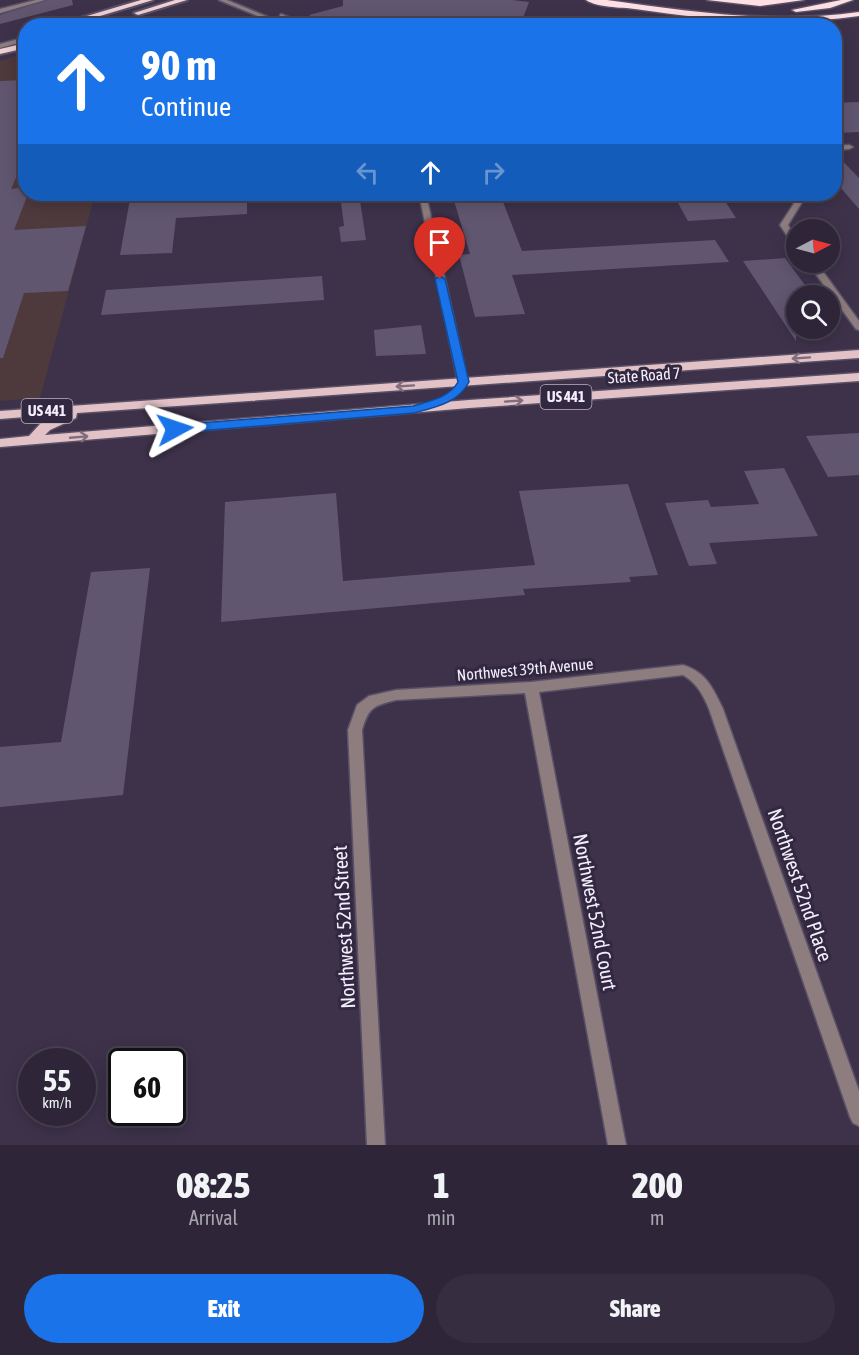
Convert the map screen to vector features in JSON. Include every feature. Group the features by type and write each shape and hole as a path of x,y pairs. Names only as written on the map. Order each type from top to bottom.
{"highway":[{"path":"86,18 149,0"},
{"path":"121,18 183,0"},
{"path":"590,0 740,18"},
{"path":"621,0 746,15 782,16 838,10 859,3"},
{"path":"711,0 760,4 800,0"},
{"path":"697,3 759,11 789,11 815,9 849,0"},
{"path":"835,18 859,14"},
{"path":"0,41 18,36"},
{"path":"0,52 18,47"}],"main road":[{"name":"State Road 7","path":"0,415 859,354"},
{"path":"469,404 496,387 526,377"},
{"name":"State Road 7","path":"0,443 469,404 859,377"},
{"path":"414,410 444,400 458,392 463,382"},
{"path":"32,441 45,427 59,419 95,408"}],"street":[{"path":"0,11 42,0"},
{"path":"222,0 269,18"},
{"path":"241,0 286,18"},
{"path":"264,16 274,13"},
{"path":"91,18 100,14"},
{"path":"0,46 18,41"},
{"path":"842,147 849,147"},
{"path":"424,201 463,382"},
{"path":"787,219 798,201"},
{"path":"819,273 859,327"},
{"name":"Northwest 39th Avenue","path":"362,709 374,700 396,695 531,687 682,670 692,672"},
{"name":"Northwest 52nd Place","path":"692,672 707,689 716,709 859,1117"},
{"name":"Northwest 52nd Court","path":"531,687 617,1145"},
{"name":"Northwest 52nd Street","path":"362,709 355,730 376,1145"}],"shaded area":[{"path":"18,55 18,201 93,201 40,398 0,401 0,61"}],"building":[{"path":"47,0 72,0 73,5 0,24 0,15"},
{"path":"343,0 512,0 529,2 523,18 314,18 309,15 343,6"},
{"path":"18,80 18,173 11,189 18,188 18,201 25,201 14,230 86,226 68,291 24,293 3,358 0,358 0,81"},
{"path":"859,102 859,132 842,133 842,103"},
{"path":"842,160 859,178 859,209 842,189"},
{"path":"130,201 247,201 247,214 176,218 172,253 120,255"},
{"path":"341,201 360,201 366,240 341,242 339,227 344,226"},
{"path":"454,201 503,201 522,251 715,240 729,262 512,275 525,314 475,317 459,255 470,254"},
{"path":"677,201 725,201 736,218 688,221"},
{"path":"785,258 786,273 796,273 805,285 786,285 786,326 743,261"},
{"path":"322,276 324,300 101,315 106,290"},
{"path":"421,325 426,354 376,356 374,330"},
{"path":"859,433 859,475 828,477 806,436"},
{"path":"784,468 818,536 709,543 717,564 689,566 665,503 708,500 711,507 759,504 744,471"},
{"path":"628,484 658,575 629,577 631,582 523,589 525,595 221,622 225,502 336,493 343,581 535,565 519,491"},
{"path":"150,568 123,795 0,807 0,747 61,742 91,572"}],"route":[{"path":"175,429 414,410 444,400 458,392 463,382 440,279"}]}
